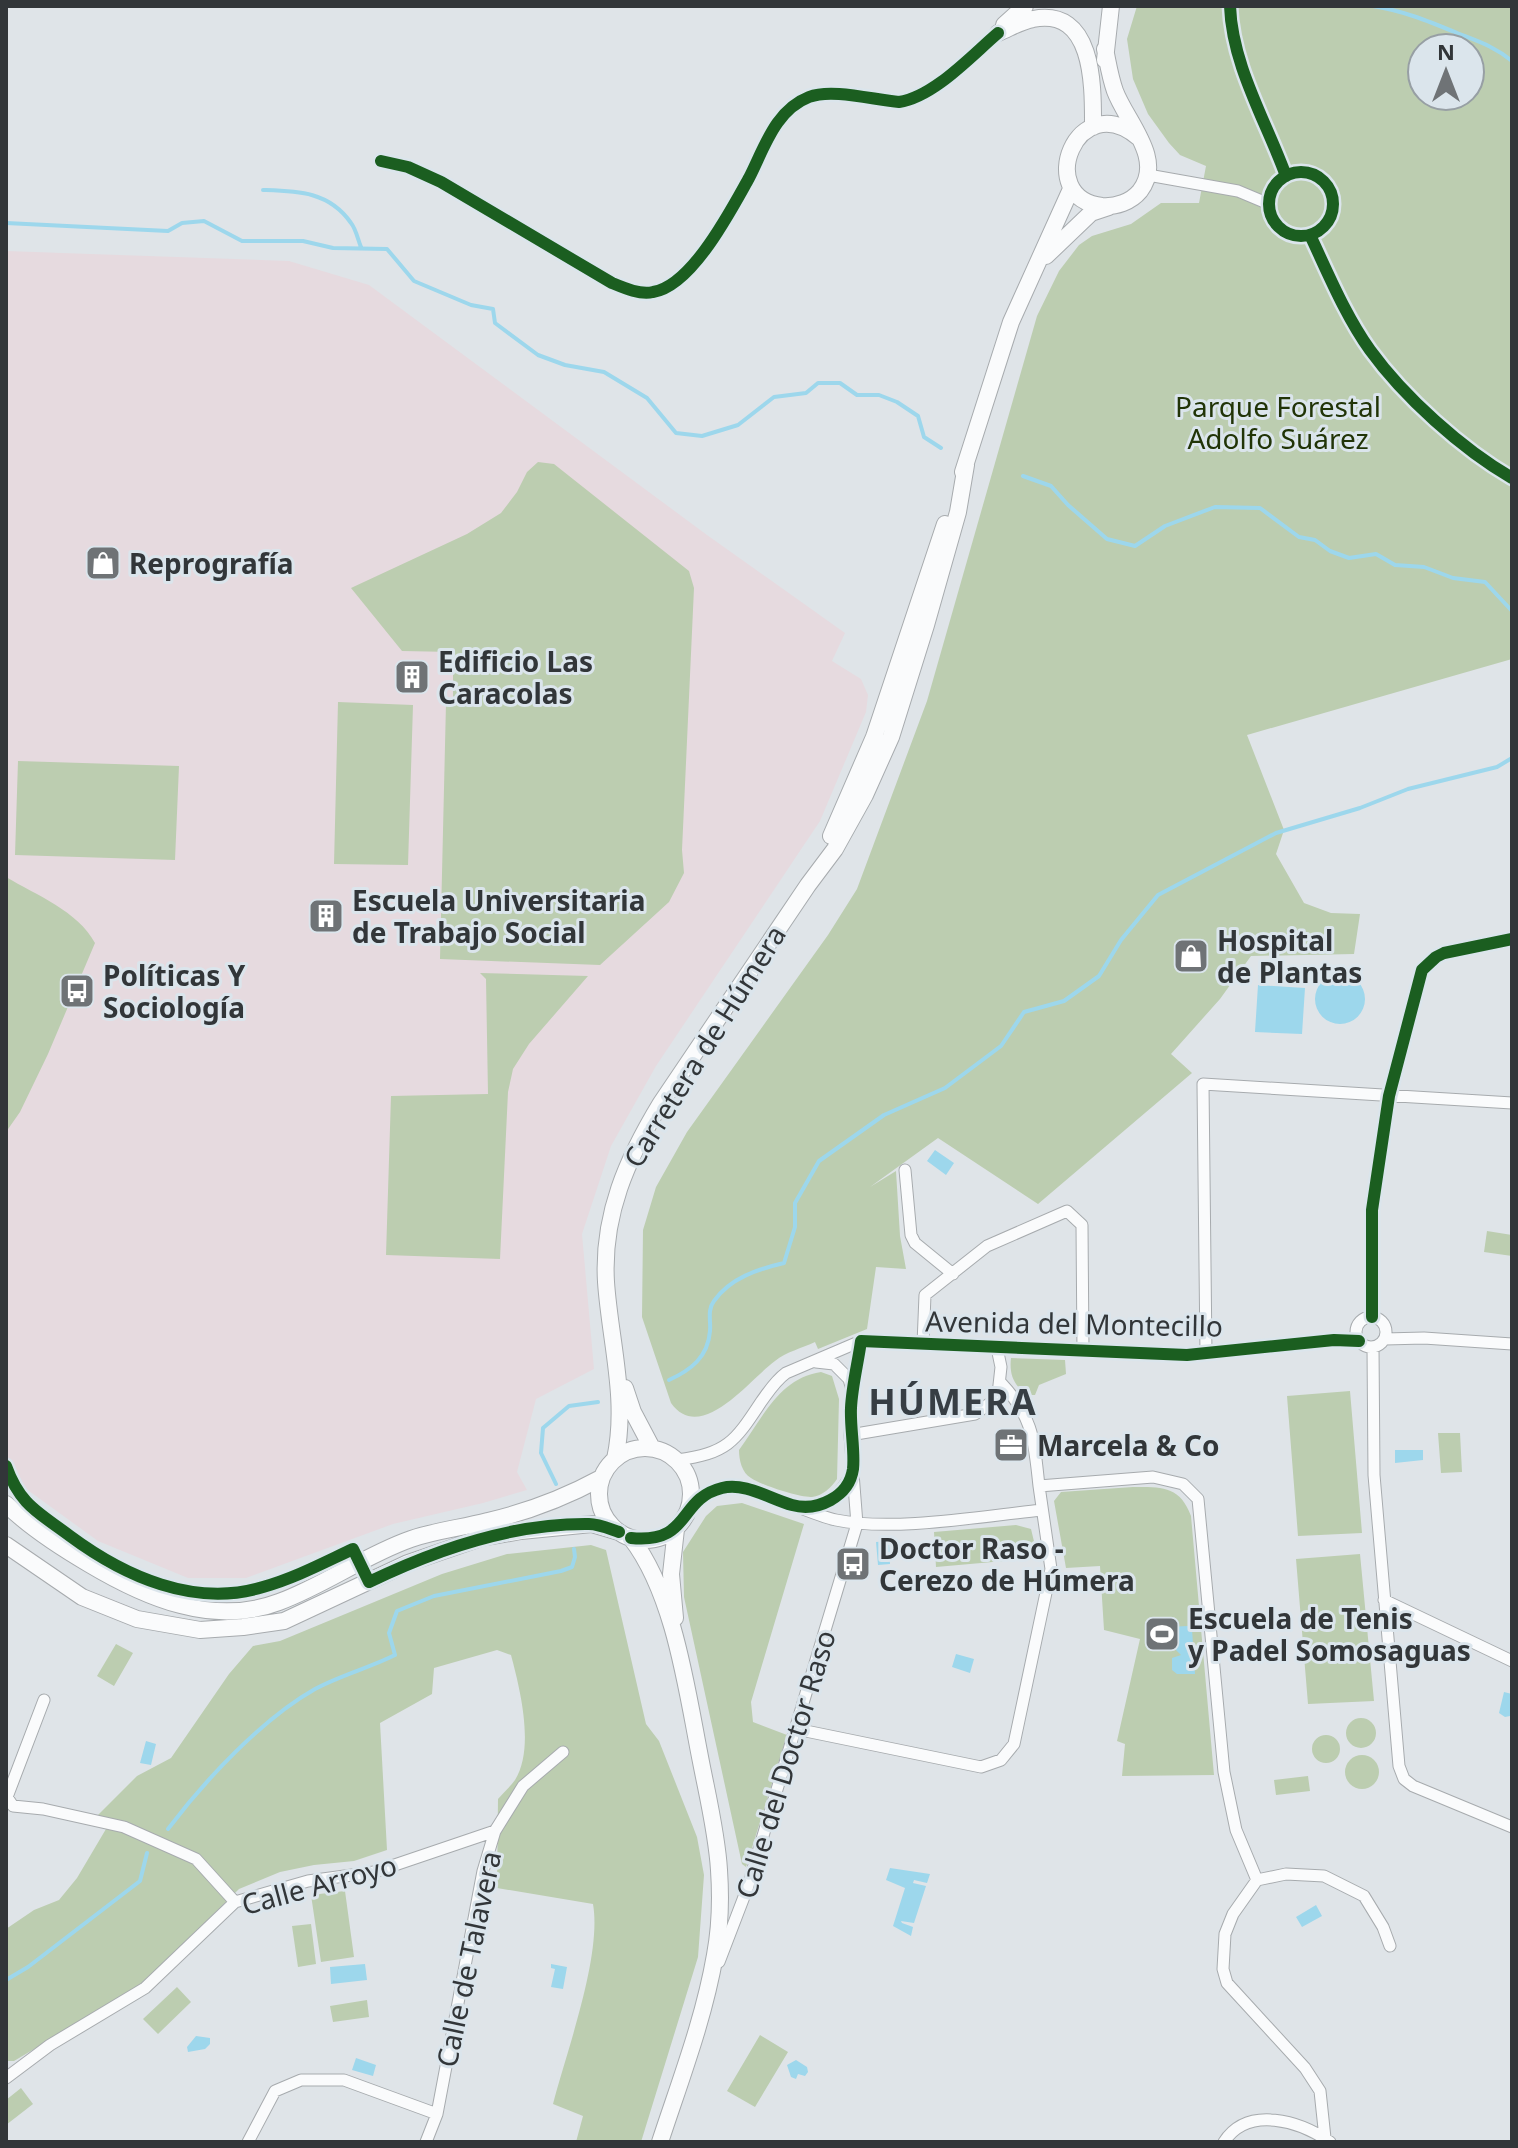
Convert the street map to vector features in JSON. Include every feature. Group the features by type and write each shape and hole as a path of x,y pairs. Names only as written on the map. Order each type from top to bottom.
{"main road":[{"path":"998,33 1025,6"},
{"path":"1097,126 1111,6"},
{"path":"998,33 1036,18 1057,20 1068,26 1084,46 1088,57 1097,126"},
{"path":"1105,49 1113,87 1139,138 1148,159 1148,175 1135,196 1114,205 1096,205 1071,189 1066,168 1068,152 1076,139 1097,126 1125,128 1139,138"},
{"name":"Carretera de Húmera","path":"615,1459 621,1418 606,1256 610,1214 621,1178 661,1103 835,849 865,795 891,737 926,625 958,512 966,465 1011,322 1071,189"},
{"name":"Carretera de Húmera","path":"1037,266 1091,213 1114,205"},
{"name":"Carretera de Húmera","path":"615,1356 633,1412 652,1448"},
{"path":"6,1504 63,1549 122,1583 157,1599 197,1610 237,1610 277,1603 408,1540 444,1528 485,1522 577,1491 601,1478 615,1459 632,1450 652,1448 677,1460 688,1476 692,1493 689,1509 676,1529 663,1537 648,1539 625,1535 592,1524 481,1538 408,1563 284,1621 243,1627 200,1630 137,1619 92,1602 53,1580 6,1545"},
{"path":"601,1478 601,1506 608,1521 645,1555 678,1647"},
{"path":"660,2142 705,2001 720,1912 719,1868 678,1647 671,1574 676,1529"}],"street":[{"path":"1230,6 1236,47 1245,78 1286,176"},
{"path":"381,161 408,167 441,182 612,283 652,293 677,281 693,264 735,203 772,131 783,115 796,104 816,94 899,102 911,100 938,84 998,33"},
{"path":"1295,173 1314,175 1328,188 1333,206 1330,216 1318,231 1310,235 1290,234 1275,222 1269,204 1274,188 1286,176 1295,173"},
{"path":"1148,175 1238,191 1269,204"},
{"path":"1310,235 1370,350 1413,400 1512,478"},
{"path":"1372,1317 1372,1210 1389,1096 1422,970 1444,953"},
{"path":"1206,1354 1203,1084 1512,1103"},
{"path":"905,1170 911,1235 915,1243 953,1274"},
{"path":"923,1344 925,1295 987,1246 1067,1211 1082,1225 1083,1352"},
{"path":"1373,1347 1358,1336 1360,1322 1372,1317 1380,1320 1386,1333"},
{"path":"1386,1333 1402,1337 1512,1344"},
{"path":"1386,1333 1373,1347 1374,1475 1399,1766 1404,1779 1413,1786 1512,1827"},
{"name":"Avenida del Montecillo","path":"861,1341 1083,1352 1206,1354 1358,1336"},
{"path":"677,1460 701,1457 726,1447 739,1435 776,1381 786,1373 861,1341"},
{"path":"857,1524 850,1435 861,1341"},
{"path":"850,1435 975,1414 993,1401 1001,1383 997,1348"},
{"path":"808,1362 834,1364 849,1379 853,1392"},
{"path":"796,1729 981,1767 1001,1760 1014,1744 1051,1569 1030,1425 1021,1406 1001,1383"},
{"path":"993,1401 1021,1406"},
{"path":"795,1507 830,1502 843,1490 853,1471"},
{"path":"1039,1486 1153,1477 1183,1484 1198,1499 1224,1772 1236,1830 1257,1880"},
{"path":"689,1509 709,1493 728,1487 753,1491 831,1519 857,1524 916,1522 1042,1510"},
{"name":"Calle del Doctor Raso","path":"705,2001 747,1889 857,1524"},
{"path":"1384,1600 1512,1661"},
{"path":"44,1700 7,1797 8,1802 13,1806 43,1809 124,1827 196,1859 235,1902"},
{"name":"Calle de Talavera","path":"426,2142 437,2114 483,1871 495,1831 523,1786 563,1752"},
{"name":"Calle Arroyo","path":"6,2078 12,2067 145,1988 235,1902 308,1881 374,1872 495,1831"},
{"path":"1328,2140 1320,2091 1305,2068 1227,1983 1223,1969 1225,1934 1233,1914 1257,1880 1286,1874 1324,1876 1364,1896 1383,1927 1390,1946"},
{"path":"248,2142 275,2091 301,2080 344,2080 437,2114"},
{"path":"1224,2142 1242,2125 1270,2119 1283,2121 1328,2140"}],"shaded area":[{"path":"6,251 289,261 369,285 845,633 832,661 861,679 868,695 866,712 820,821 656,1066 611,1146 582,1234 594,1369 536,1399 517,1472 527,1490 393,1524 246,1578 188,1578 98,1541 18,1483 6,1459"}],"green space":[{"name":"Parque Forestal Adolfo Suárez","path":"1137,6 1512,6 1512,659 1247,735 1284,830 1276,854 1304,903 1331,913 1360,914 1354,954 1251,956 1220,999 1171,1054 1192,1073 1038,1204 938,1138 870,1187 896,1171 900,1236 906,1269 876,1267 867,1329 818,1349 815,1342 789,1353 710,1413 696,1417 683,1414 671,1403 642,1317 643,1230 656,1187 687,1132 828,935 857,889 927,701 1037,316 1059,271 1079,245 1092,236 1131,224 1161,203 1199,203 1206,166 1180,155 1169,143 1148,114 1133,79 1127,39"},
{"path":"538,462 554,464 689,571 694,588 682,850 684,873 669,902 600,965 440,959 446,703 453,702 453,652 402,651 351,588 467,534 501,513 527,472"},
{"path":"338,702 413,705 408,865 334,864"},
{"path":"18,761 179,766 175,860 15,855"},
{"path":"6,877 67,913 95,943 48,1054 20,1112 6,1132"},
{"path":"480,973 588,976 529,1044 513,1069 508,1092 500,1259 386,1255 391,1096 488,1094 486,979"},
{"path":"1487,1231 1512,1235 1512,1256 1484,1252"},
{"path":"1011,1358 1065,1360 1066,1374 1039,1385 1035,1395 1028,1395 1014,1380"},
{"path":"821,1372 832,1376 839,1399 837,1479 826,1491 812,1497 781,1490 751,1478 742,1466 739,1450 783,1391 806,1376"},
{"path":"1350,1391 1362,1533 1298,1536 1287,1396"},
{"path":"1438,1433 1460,1433 1462,1472 1441,1473"},
{"name":"Escuela de Tenis y Padel Somosaguas","path":"1133,1487 1169,1490 1187,1506 1191,1516 1214,1775 1122,1776 1125,1744 1117,1741 1140,1639 1104,1630 1100,1566 1066,1568 1054,1501 1061,1492"},
{"path":"742,1503 804,1524 751,1702 753,1722 787,1735 746,1867 742,1864 684,1597 683,1552 706,1516 717,1506"},
{"path":"1016,1525 1031,1529 1038,1558 936,1567 934,1532"},
{"path":"591,1545 606,1550 646,1724 659,1741 697,1837 704,1875 698,1957 641,2142 576,2142 583,2116 553,2104 588,1976 593,1950 593,1904 497,1888 498,1799 515,1780 521,1767 525,1735 511,1655 497,1650 434,1668 432,1694 380,1723 387,1850 354,1861 280,1872 239,1889 142,1985 14,2061 6,2061 6,1929 34,1910 59,1900 77,1878 106,1829 98,1815 137,1776 171,1758 229,1674 253,1646 280,1641 442,1574 507,1554"},
{"path":"1360,1554 1374,1701 1308,1704 1296,1559"},
{"path":"116,1644 133,1653 114,1686 97,1676"},
{"path":"1361,1718 1372,1722 1376,1733 1372,1744 1361,1748 1350,1744 1346,1733 1350,1722"},
{"path":"1326,1735 1336,1739 1340,1749 1336,1759 1326,1763 1316,1759 1312,1749 1316,1739"},
{"path":"1362,1755 1374,1760 1379,1772 1374,1784 1362,1789 1350,1784 1345,1772 1350,1760"},
{"path":"1308,1776 1310,1791 1276,1795 1274,1780"},
{"path":"345,1891 354,1957 321,1962 311,1895"},
{"path":"311,1924 316,1964 298,1967 292,1926"},
{"path":"177,1987 191,2002 158,2034 143,2019"},
{"path":"367,2000 369,2017 333,2022 330,2006"},
{"path":"760,2035 788,2052 755,2107 727,2091"},
{"path":"21,2088 33,2104 6,2125 6,2100"}],"water":[{"path":"1340,974 1358,981 1365,999 1358,1017 1340,1024 1322,1017 1315,999 1322,981"},
{"path":"1258,985 1305,988 1302,1034 1255,1032"},
{"path":"935,1150 954,1163 946,1175 927,1161"},
{"path":"1395,1450 1423,1450 1423,1460 1395,1463"},
{"path":"889,1541 890,1564 878,1565 876,1542"},
{"path":"1188,1626 1192,1629 1195,1674 1177,1674 1172,1670 1172,1658 1181,1655 1167,1641 1168,1627"},
{"path":"956,1654 974,1659 970,1673 952,1667"},
{"path":"1504,1692 1512,1694 1510,1716 1505,1717 1499,1713"},
{"path":"146,1741 156,1744 151,1765 140,1763"},
{"path":"890,1868 930,1874 927,1883 914,1880 913,1883 926,1886 914,1923 901,1921 913,1927 911,1936 893,1926 905,1888 886,1880"},
{"path":"1316,1905 1322,1916 1302,1927 1296,1917"},
{"path":"365,1964 367,1980 331,1984 330,1967"},
{"path":"551,1964 567,1967 563,1989 551,1987 555,1969 551,1968"},
{"path":"196,2036 210,2038 210,2044 205,2049 188,2052 187,2047"},
{"path":"356,2058 376,2065 373,2076 352,2070"},
{"path":"796,2060 807,2067 808,2072 805,2076 798,2074 796,2079 791,2077 787,2065"}],"waterway":[{"path":"1373,6 1436,24 1485,44 1512,61"},
{"path":"263,190 300,192 333,204 353,225 361,247"},
{"path":"6,223 168,231 182,223 204,221 242,241 303,241 333,248 387,249 414,281 471,305 493,309 495,323 538,355 565,365 604,372 647,398 676,433 702,436 738,425 774,397 806,393 818,383 840,383 857,395 879,395 897,402 918,416 924,437 941,448"},
{"path":"1023,476 1051,486 1107,539 1135,546 1165,526 1215,507 1260,508 1299,537 1315,540 1330,551 1349,558 1376,554 1395,565 1424,567 1453,578 1485,582 1512,611"},
{"path":"669,1380 691,1367 702,1355 709,1340 711,1308 721,1293 745,1276 784,1263 795,1227 795,1203 819,1161 884,1115 945,1088 1001,1046 1024,1012 1064,1001 1099,976 1121,940 1158,895 1276,833 1360,808 1408,789 1497,767 1512,758"},
{"path":"556,1484 541,1453 543,1428 569,1406 598,1402"},
{"path":"168,1829 217,1771 275,1717 315,1689 395,1655 389,1633 397,1611 434,1596 561,1571 572,1567 574,1549"},
{"path":"6,1980 28,1967 140,1881 147,1853"}],"cycle path":[{"path":"1230,6 1243,71 1286,176"},
{"path":"381,161 408,167 441,182 612,283 637,292 653,292 668,287 682,276 709,245 772,132 797,103 809,97 829,94 899,102 912,99 939,84 998,33"},
{"path":"1301,172 1319,178 1327,186 1333,204 1327,222 1319,230 1301,236 1283,230 1275,222 1269,204 1275,186 1283,178 1301,172"},
{"path":"1310,235 1353,323 1384,368 1417,404 1454,437 1512,478"},
{"path":"1372,1317 1372,1210 1389,1096 1422,970 1444,953 1512,939"},
{"path":"631,1538 665,1534 675,1528 697,1501 722,1488 740,1487 802,1507 821,1504 839,1495 853,1469 851,1408 861,1341 1187,1355 1334,1340 1359,1341"},
{"path":"6,1466 17,1490 31,1507 91,1551 161,1584 211,1594 263,1587 353,1549 369,1582 448,1549 503,1533 589,1524 619,1532"}],"place":[{"name":"Reprografía","path":"103,563"},
{"name":"Edificio Las Caracolas","path":"412,677"},
{"name":"Escuela Universitaria de Trabajo Social","path":"326,916"},
{"name":"Hospital de Plantas","path":"1191,956"},
{"name":"Políticas Y Sociología","path":"77,991"},
{"name":"Marcela & Co","path":"1011,1445"},
{"name":"Doctor Raso - Cerezo de Húmera","path":"853,1564"},
{"name":"Escuela de Tenis y Padel Somosaguas","path":"1162,1634"}],"district":[{"name":"HÚMERA","path":"953,1401"}]}
